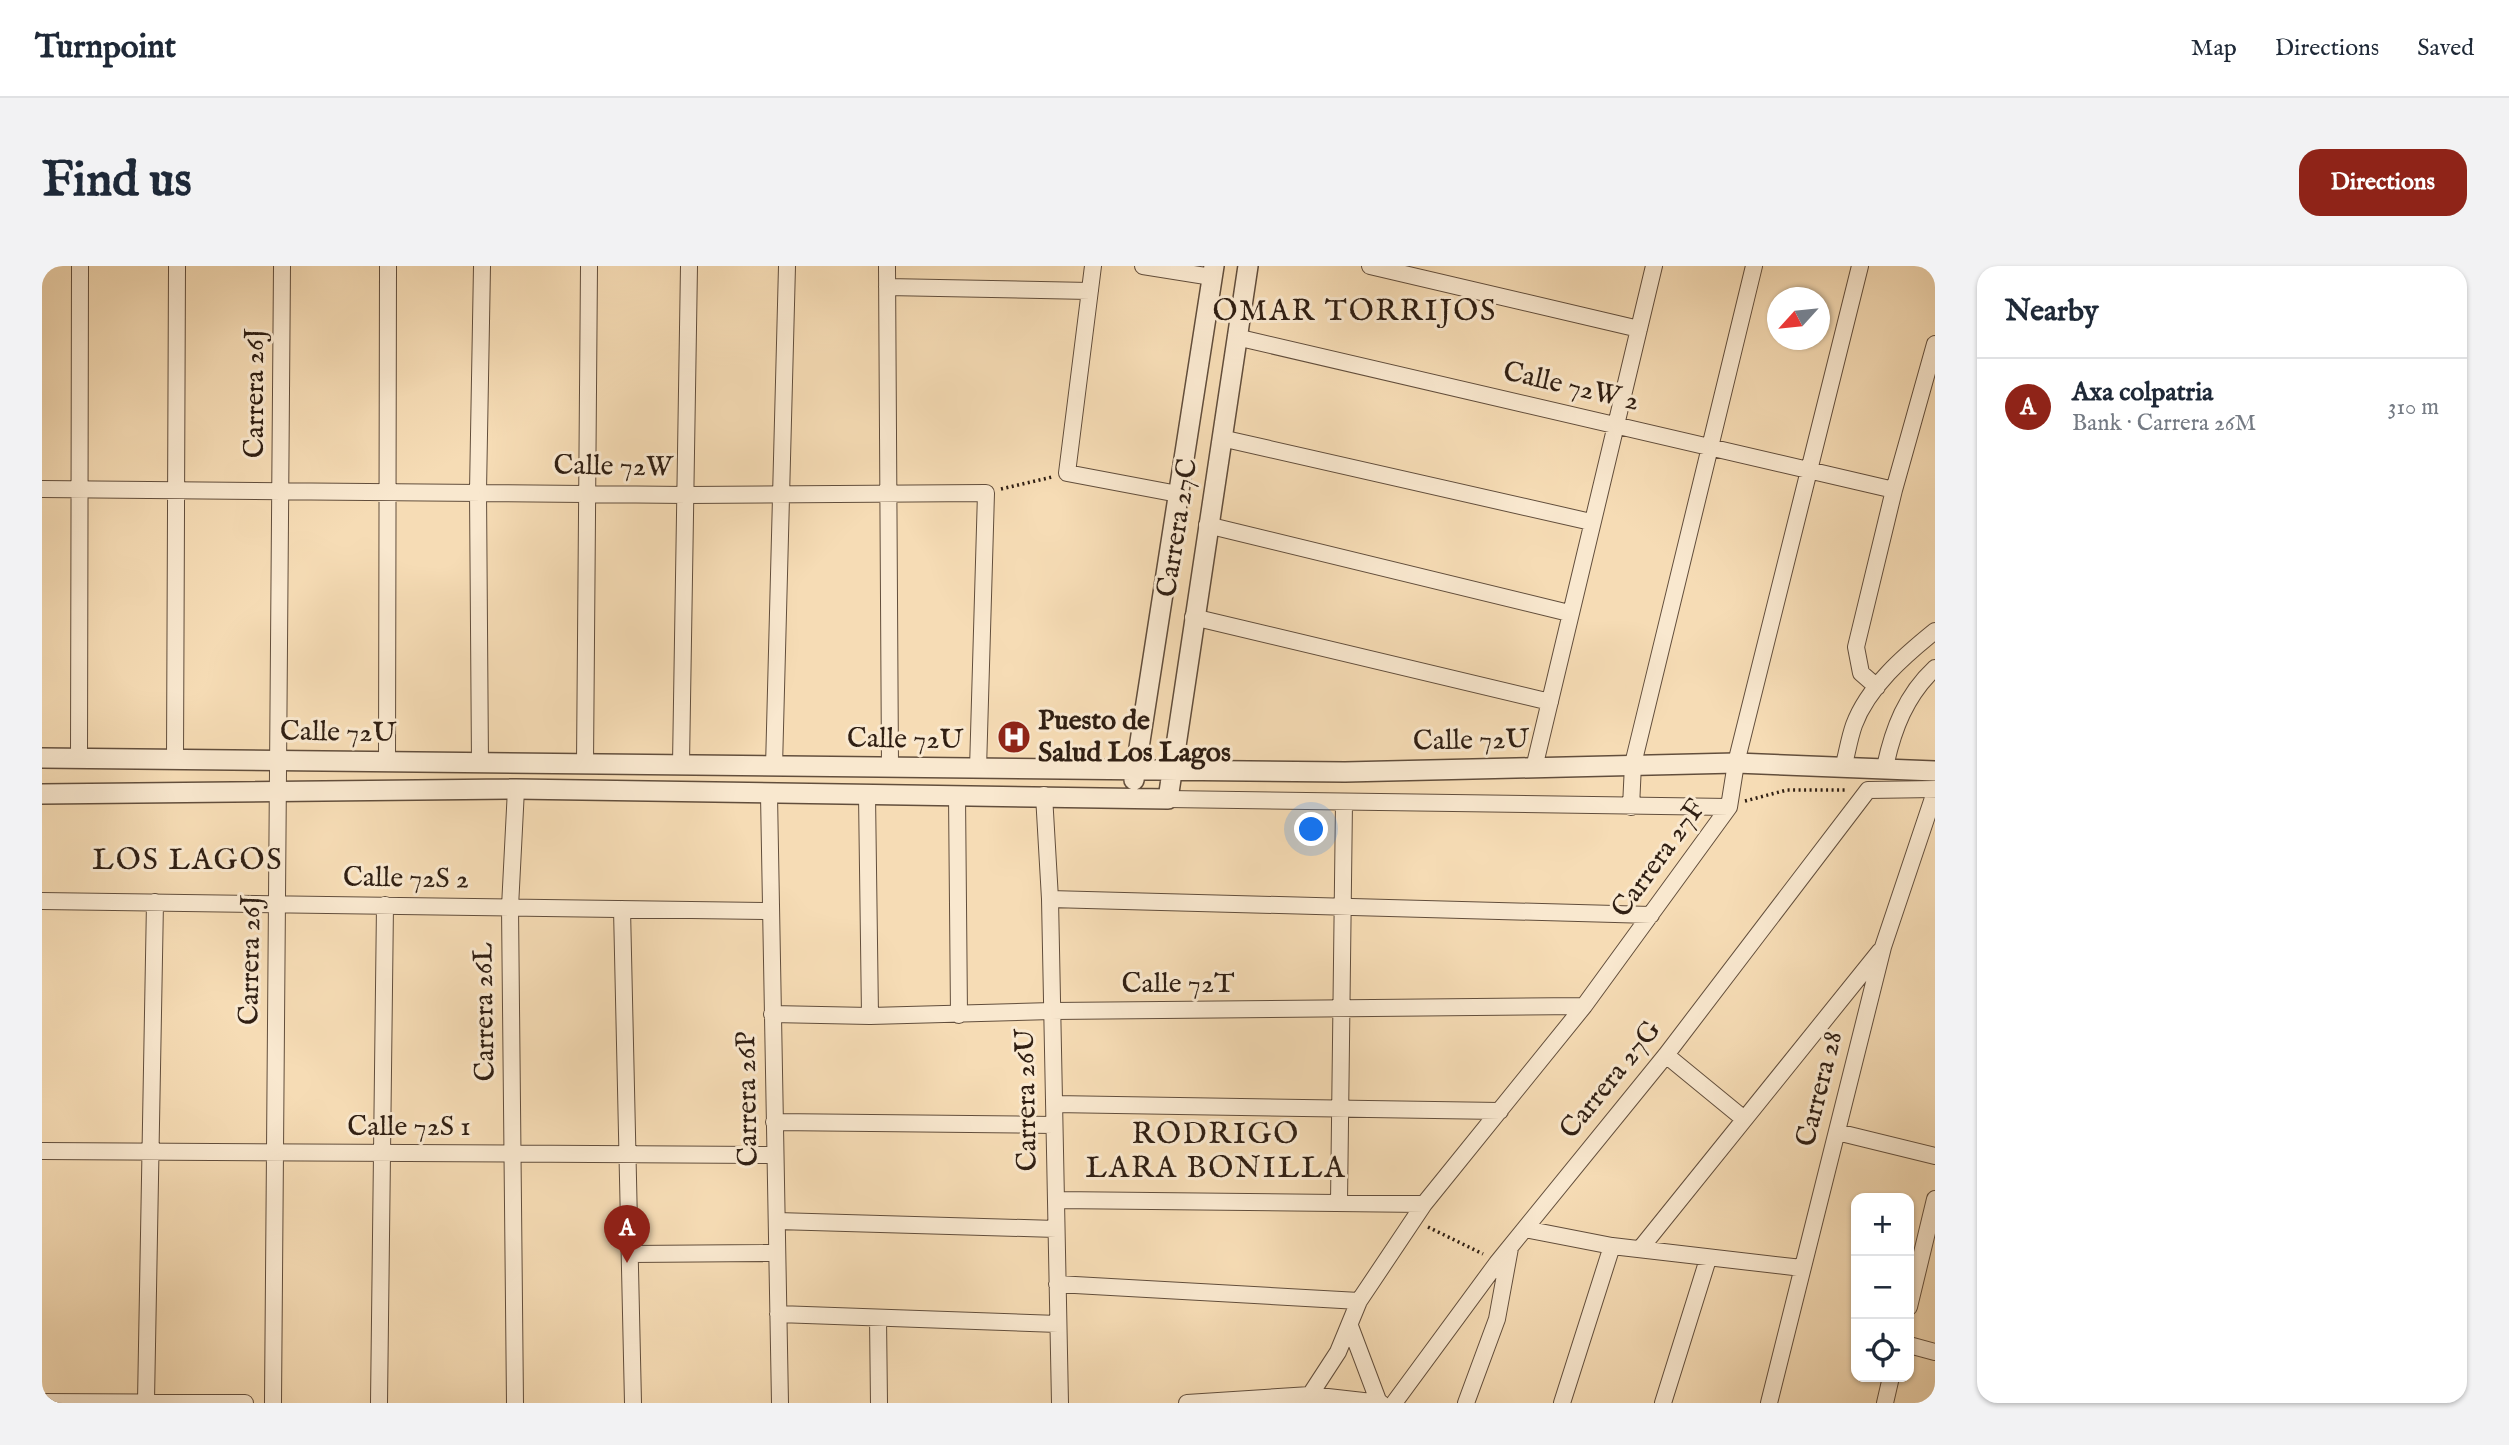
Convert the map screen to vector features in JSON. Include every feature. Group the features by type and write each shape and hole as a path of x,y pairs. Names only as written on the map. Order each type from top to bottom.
{"street":[{"path":"79,759 80,266"},
{"path":"175,760 177,266"},
{"name":"Carrera 26J","path":"273,1403 282,266"},
{"path":"387,762 388,266"},
{"path":"480,763 478,491 482,266"},
{"path":"585,764 589,266"},
{"path":"681,764 689,266"},
{"path":"774,767 787,266"},
{"path":"887,266 890,767"},
{"path":"1093,266 1068,473 1178,494"},
{"path":"1143,266 1213,272"},
{"name":"Carrera 27C","path":"1168,799 1193,617 1248,266"},
{"path":"1370,266 1639,329"},
{"path":"1534,768 1654,266"},
{"path":"1631,807 1633,764 1712,450 1754,266"},
{"name":"Carrera 27F","path":"1311,1399 1338,1352 1359,1301 1424,1204 1584,1006 1729,807 1736,763 1860,266"},
{"name":"Carrera 27C","path":"1132,797 1213,272"},
{"path":"887,287 1090,291"},
{"name":"Calle 72W 2","path":"1236,337 1616,424 1712,450 1894,490"},
{"path":"1877,687 1860,673 1856,647 1894,490 1935,344"},
{"path":"1220,438 1591,522"},
{"name":"Calle 72W","path":"42,489 281,489 687,495 986,493"},
{"path":"978,769 986,493"},
{"path":"1208,525 1569,614"},
{"path":"1193,617 1550,702"},
{"path":"1843,768 1854,724 1877,687 1907,654 1935,631"},
{"path":"1885,767 1902,711 1917,684 1935,668"},
{"name":"Calle 72U","path":"42,758 978,769 1171,768 1345,772 1736,763 1935,771"},
{"name":"Calle 72U","path":"42,794 516,789 1729,807"},
{"name":"Carrera 26L","path":"514,1403 510,907 516,789"},
{"path":"1868,790 1935,790"},
{"name":"Carrera 27G","path":"1394,1403 1497,1263 1666,1055 1868,790"},
{"name":"Carrera 28","path":"1769,1403 1883,947 1935,790"},
{"name":"Carrera 26P","path":"769,794 780,1403"},
{"path":"867,795 870,1016"},
{"path":"957,795 959,1014"},
{"name":"Carrera 26U","path":"1044,795 1050,899 1059,1403"},
{"path":"1339,1202 1343,802"},
{"path":"1050,899 1651,915"},
{"name":"Calle 72S 2","path":"42,901 770,911"},
{"path":"146,1401 155,902"},
{"path":"379,1403 385,905"},
{"path":"622,909 634,1403"},
{"path":"1640,1249 1883,947"},
{"name":"Calle 72T","path":"772,1014 870,1016 1052,1011 1584,1006"},
{"path":"1666,1055 1744,1119"},
{"path":"1054,1104 1500,1111"},
{"path":"774,1122 1054,1125"},
{"path":"1837,1132 1935,1156"},
{"name":"Calle 72S 1","path":"42,1151 775,1155"},
{"path":"1914,1294 1928,1256 1935,1199"},
{"path":"1056,1200 1424,1204"},
{"path":"776,1221 1056,1229"},
{"path":"1525,1229 1612,1246 1802,1268"},
{"path":"1466,1403 1497,1318 1511,1246"},
{"path":"1562,1403 1612,1246"},
{"path":"630,1254 777,1253"},
{"path":"1663,1403 1708,1259"},
{"path":"1057,1284 1359,1301"},
{"path":"778,1314 1058,1324"},
{"path":"878,1318 880,1403"},
{"path":"1187,1403 1311,1399 1380,1403 1350,1326"},
{"path":"1914,1346 1935,1352"},
{"path":"1885,1403 1890,1382"},
{"path":"42,1402 245,1403"}],"path":[{"path":"986,493 1068,473"},
{"path":"1729,807 1787,790 1868,790"},
{"path":"1414,1220 1462,1242 1497,1263"}],"place":[{"name":"Puesto de Salud Los Lagos","path":"1014,737"},
{"name":"Axa colpatria","path":"627,1263"}],"district":[{"name":"OMAR TORRIJOS","path":"1355,312"},
{"name":"LOS LAGOS","path":"188,861"},
{"name":"RODRIGO LARA BONILLA","path":"1216,1152"}]}
